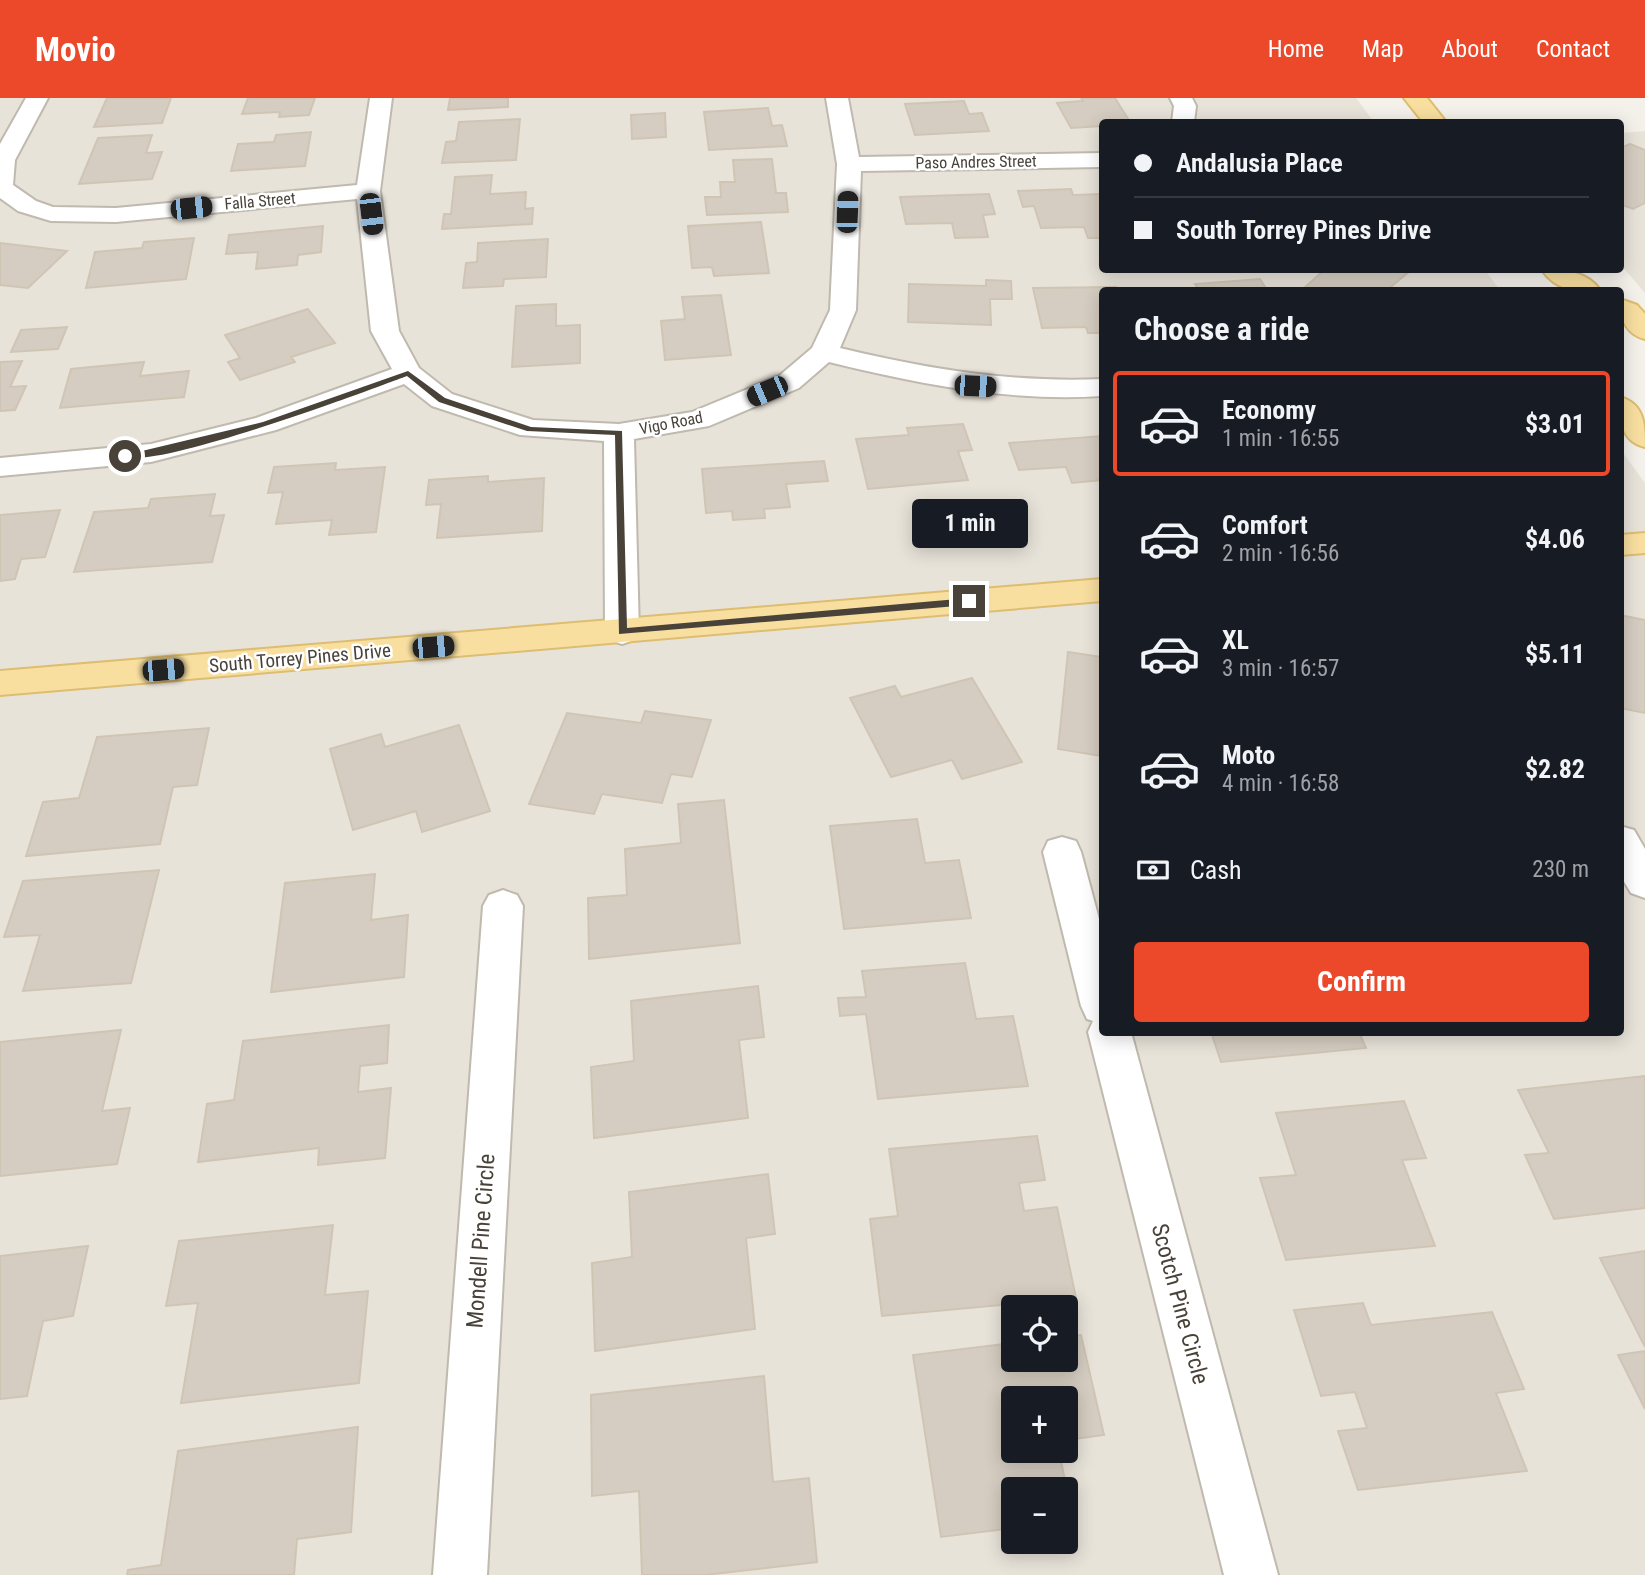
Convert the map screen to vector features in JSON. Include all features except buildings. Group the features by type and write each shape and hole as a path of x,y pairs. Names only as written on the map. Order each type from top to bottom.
{"main road":[{"path":"1415,98 1432,119"},
{"path":"1558,279 1579,287"},
{"path":"1624,309 1645,331"},
{"path":"1624,411 1645,438"},
{"path":"1624,545 1645,543"},
{"name":"South Torrey Pines Drive","path":"0,684 1099,590"}],"street":[{"name":"Falla Street","path":"37,98 3,160 1,187 27,206 51,214 116,215 368,191"},
{"path":"0,467 150,453 266,424 408,373 386,331 368,191 381,98"},
{"name":"Vigo Road","path":"408,373 442,400 530,429 619,433 699,420 789,382 824,352 843,310 849,164 837,98"},
{"path":"1181,98 1185,106 1183,119"},
{"name":"Paso Andres Street","path":"849,164 1099,160"},
{"path":"824,352 929,378 975,386 1065,391 1099,388"},
{"path":"619,433 622,632"},
{"path":"1624,848 1645,882"},
{"path":"1062,852 1099,994"},
{"name":"Mondell Pine Circle","path":"460,1575 503,906"},
{"name":"Scotch Pine Circle","path":"1111,1036 1251,1575"}],"shaded area":[{"path":"0,98 1356,98 1372,119 1099,119 1099,273 1487,273 1498,287 1099,287 1099,1036 1624,1036 1624,454 1645,483 1645,1575 0,1575"},
{"path":"1645,131 1645,293 1624,268 1624,133"}],"route":[{"path":"125,456 150,453 266,424 408,373 442,400 530,429 619,433 622,632 969,601"}]}
